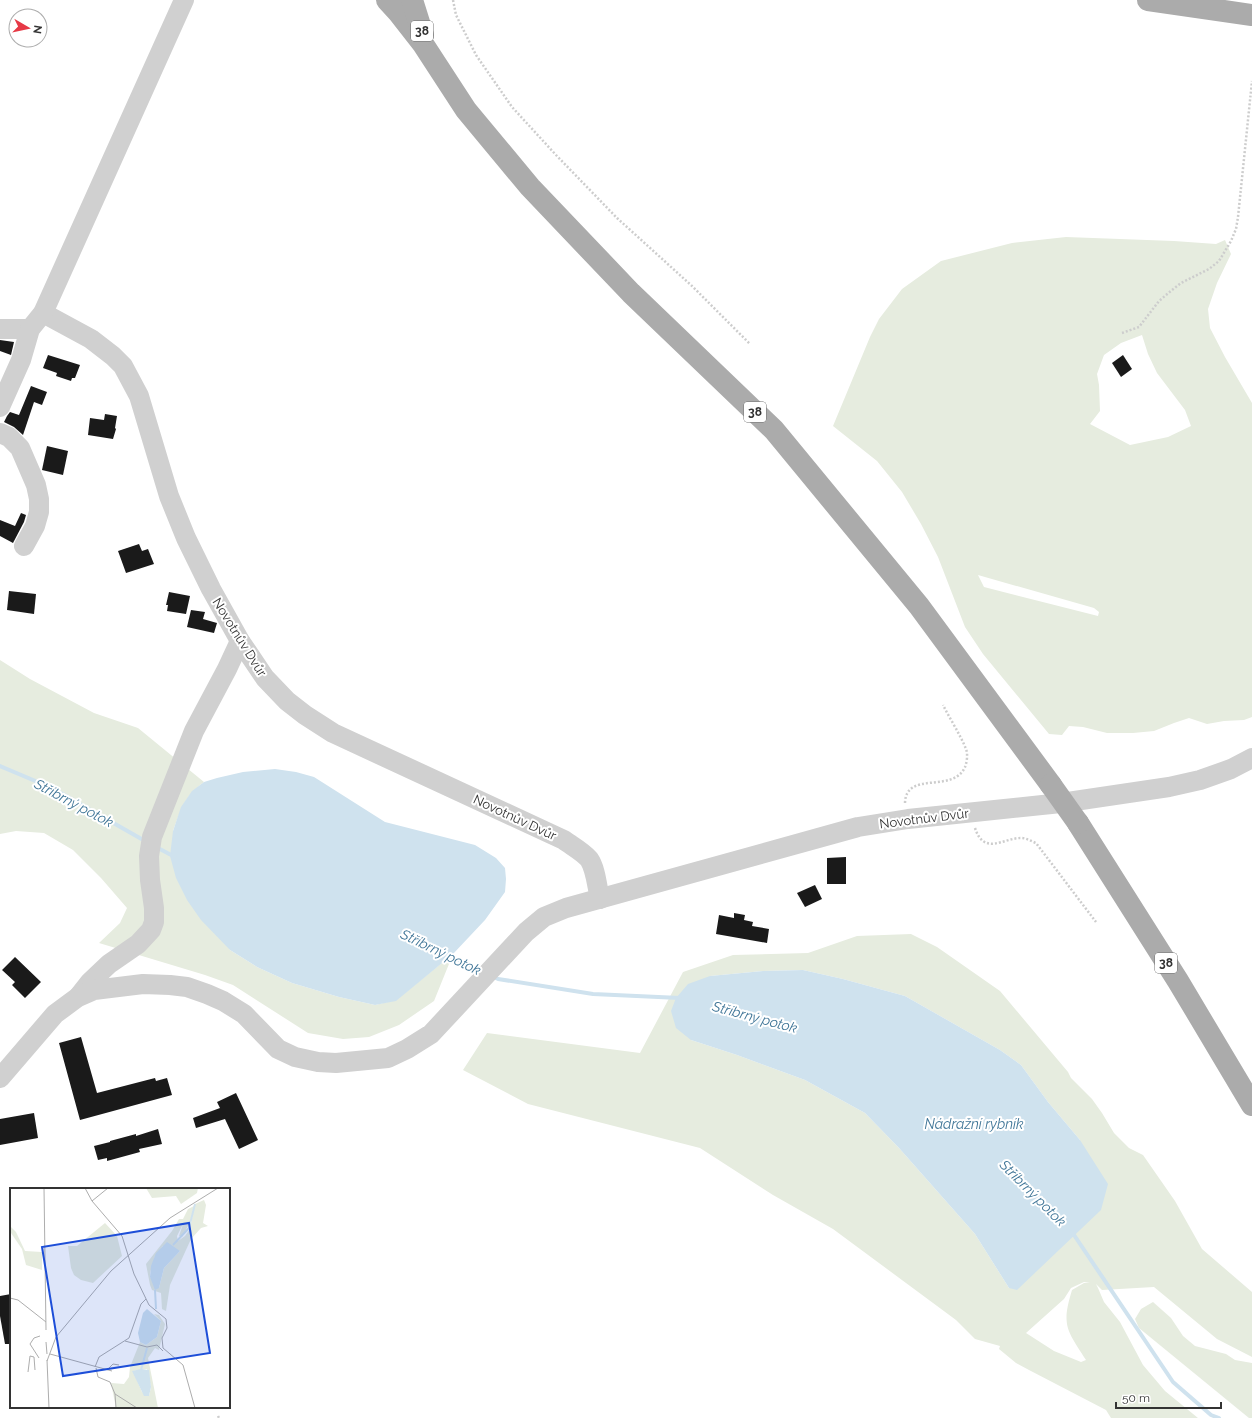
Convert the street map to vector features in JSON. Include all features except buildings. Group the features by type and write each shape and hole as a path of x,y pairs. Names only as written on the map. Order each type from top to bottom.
{"main road":[{"path":"387,0 411,28 435,62"},
{"name":"38","path":"412,0 420,26 435,62 447,82 466,110 530,187 631,293 774,430 919,606 1078,823 1178,981 1252,1105"},
{"path":"1148,0 1252,15"}],"street":[{"path":"0,407 21,360 30,329 43,313 184,0"},
{"name":"Novotnův Dvůr","path":"43,313 91,339 124,366 139,396 169,496 180,524 211,589 240,641 265,678 287,701 305,715 333,733 564,840 590,860 600,899"},
{"path":"0,329 30,329"},
{"path":"0,433 9,437 20,448 36,485 39,499 39,512 35,526 24,546"},
{"path":"78,997 90,982 109,964 138,944 151,930 154,922 149,856 152,837 194,731 240,641"},
{"name":"Novotnův Dvůr","path":"0,1078 55,1014 78,997 94,990 143,984 188,987 223,1001 244,1014 278,1049 295,1057 318,1062 336,1063 388,1058 407,1049 431,1034 526,932 544,917 566,908 858,827 908,819 1061,803 1169,787 1200,780 1231,769 1252,758"}],"path":[{"path":"453,0 456,15 476,55 512,107 617,218 692,286 750,344"},
{"path":"1122,333 1139,327 1159,301 1181,283 1209,269 1219,262 1232,241 1238,217 1252,81"},
{"path":"908,819 905,799 911,788 919,784 951,780 960,774 966,764 966,749 943,705"},
{"path":"970,812 977,834 987,843 999,844 1021,838 1032,841 1040,847 1096,922"}],"shaded area":[{"path":"1066,237 1216,244 1225,240 1231,254 1217,283 1208,309 1210,328 1252,403 1252,717 1244,720 1207,724 1189,718 1154,731 1133,733 1107,733 1083,727 1069,726 1062,735 1049,734 983,654 965,627 938,557 902,492 877,461 833,426 879,319 902,289 941,261 1012,243","holes":["1142,335 1148,354 1157,373 1185,410 1191,426 1168,437 1130,445 1090,424 1100,411 1097,374 1104,355 1121,343","978,575 1094,608 1099,612 1098,616 984,587"]},
{"path":"0,660 30,679 94,713 138,728 204,782 192,793 184,804 173,831 230,950 257,967 292,983 339,997 375,1005 396,1000 453,954 434,1001 399,1025 369,1037 343,1039 308,1033 233,985 99,943 120,923 127,908 101,878 73,850 44,833 16,831 0,834"},
{"path":"911,934 937,947 1000,991 1068,1072 1071,1078 1092,1099 1114,1133 1129,1148 1143,1155 1175,1201 1202,1249 1252,1292 1252,1357 1217,1339 1154,1287 1102,1290 1096,1284 1104,1302 1120,1322 1143,1365 1165,1391 1198,1418 1111,1418 1106,1410 1016,1363 999,1349 1000,1346 975,1339 956,1320 833,1229 773,1195 700,1148 528,1104 463,1070 487,1033 640,1053 683,972 733,955 808,953 857,936","holes":["803,970 905,996 1000,1050 1021,1065 1048,1102 1080,1140 1009,1288 975,1234 899,1148 865,1113 805,1080 691,1040 710,976 763,971","1084,1282 1090,1282 1084,1283 1072,1290 1067,1312 1070,1334 1086,1360 1081,1362 1054,1351 1026,1333 1064,1299 1071,1288"]},
{"path":"1153,1302 1171,1318 1183,1336 1195,1346 1226,1354 1235,1360 1252,1363 1252,1418 1249,1418 1139,1328 1135,1319 1141,1309"}],"water":[{"path":"275,769 296,772 314,777 385,822 475,845 496,858 505,868 505,892 485,920 453,954 396,1001 375,1005 339,997 292,983 257,967 230,950 201,920 187,900 176,878 170,856 173,831 181,807 192,791 204,782 243,772"},
{"name":"Nádražní rybník","path":"803,970 905,996 1000,1050 1021,1065 1048,1102 1080,1140 1108,1184 1101,1210 1017,1290 1009,1288 975,1234 899,1148 865,1113 805,1080 691,1040 676,1028 671,1011 676,998 688,984 710,976 763,971"}],"waterway":[{"name":"Stříbrný potok","path":"0,766 52,788 145,841"},
{"name":"Stříbrný potok","path":"156,847 175,857"},
{"name":"Stříbrný potok","path":"446,954 481,971"},
{"name":"Stříbrný potok","path":"493,977 593,994 680,998"},
{"name":"Stříbrný potok","path":"1072,1232 1173,1382 1211,1415 1219,1418"}]}
